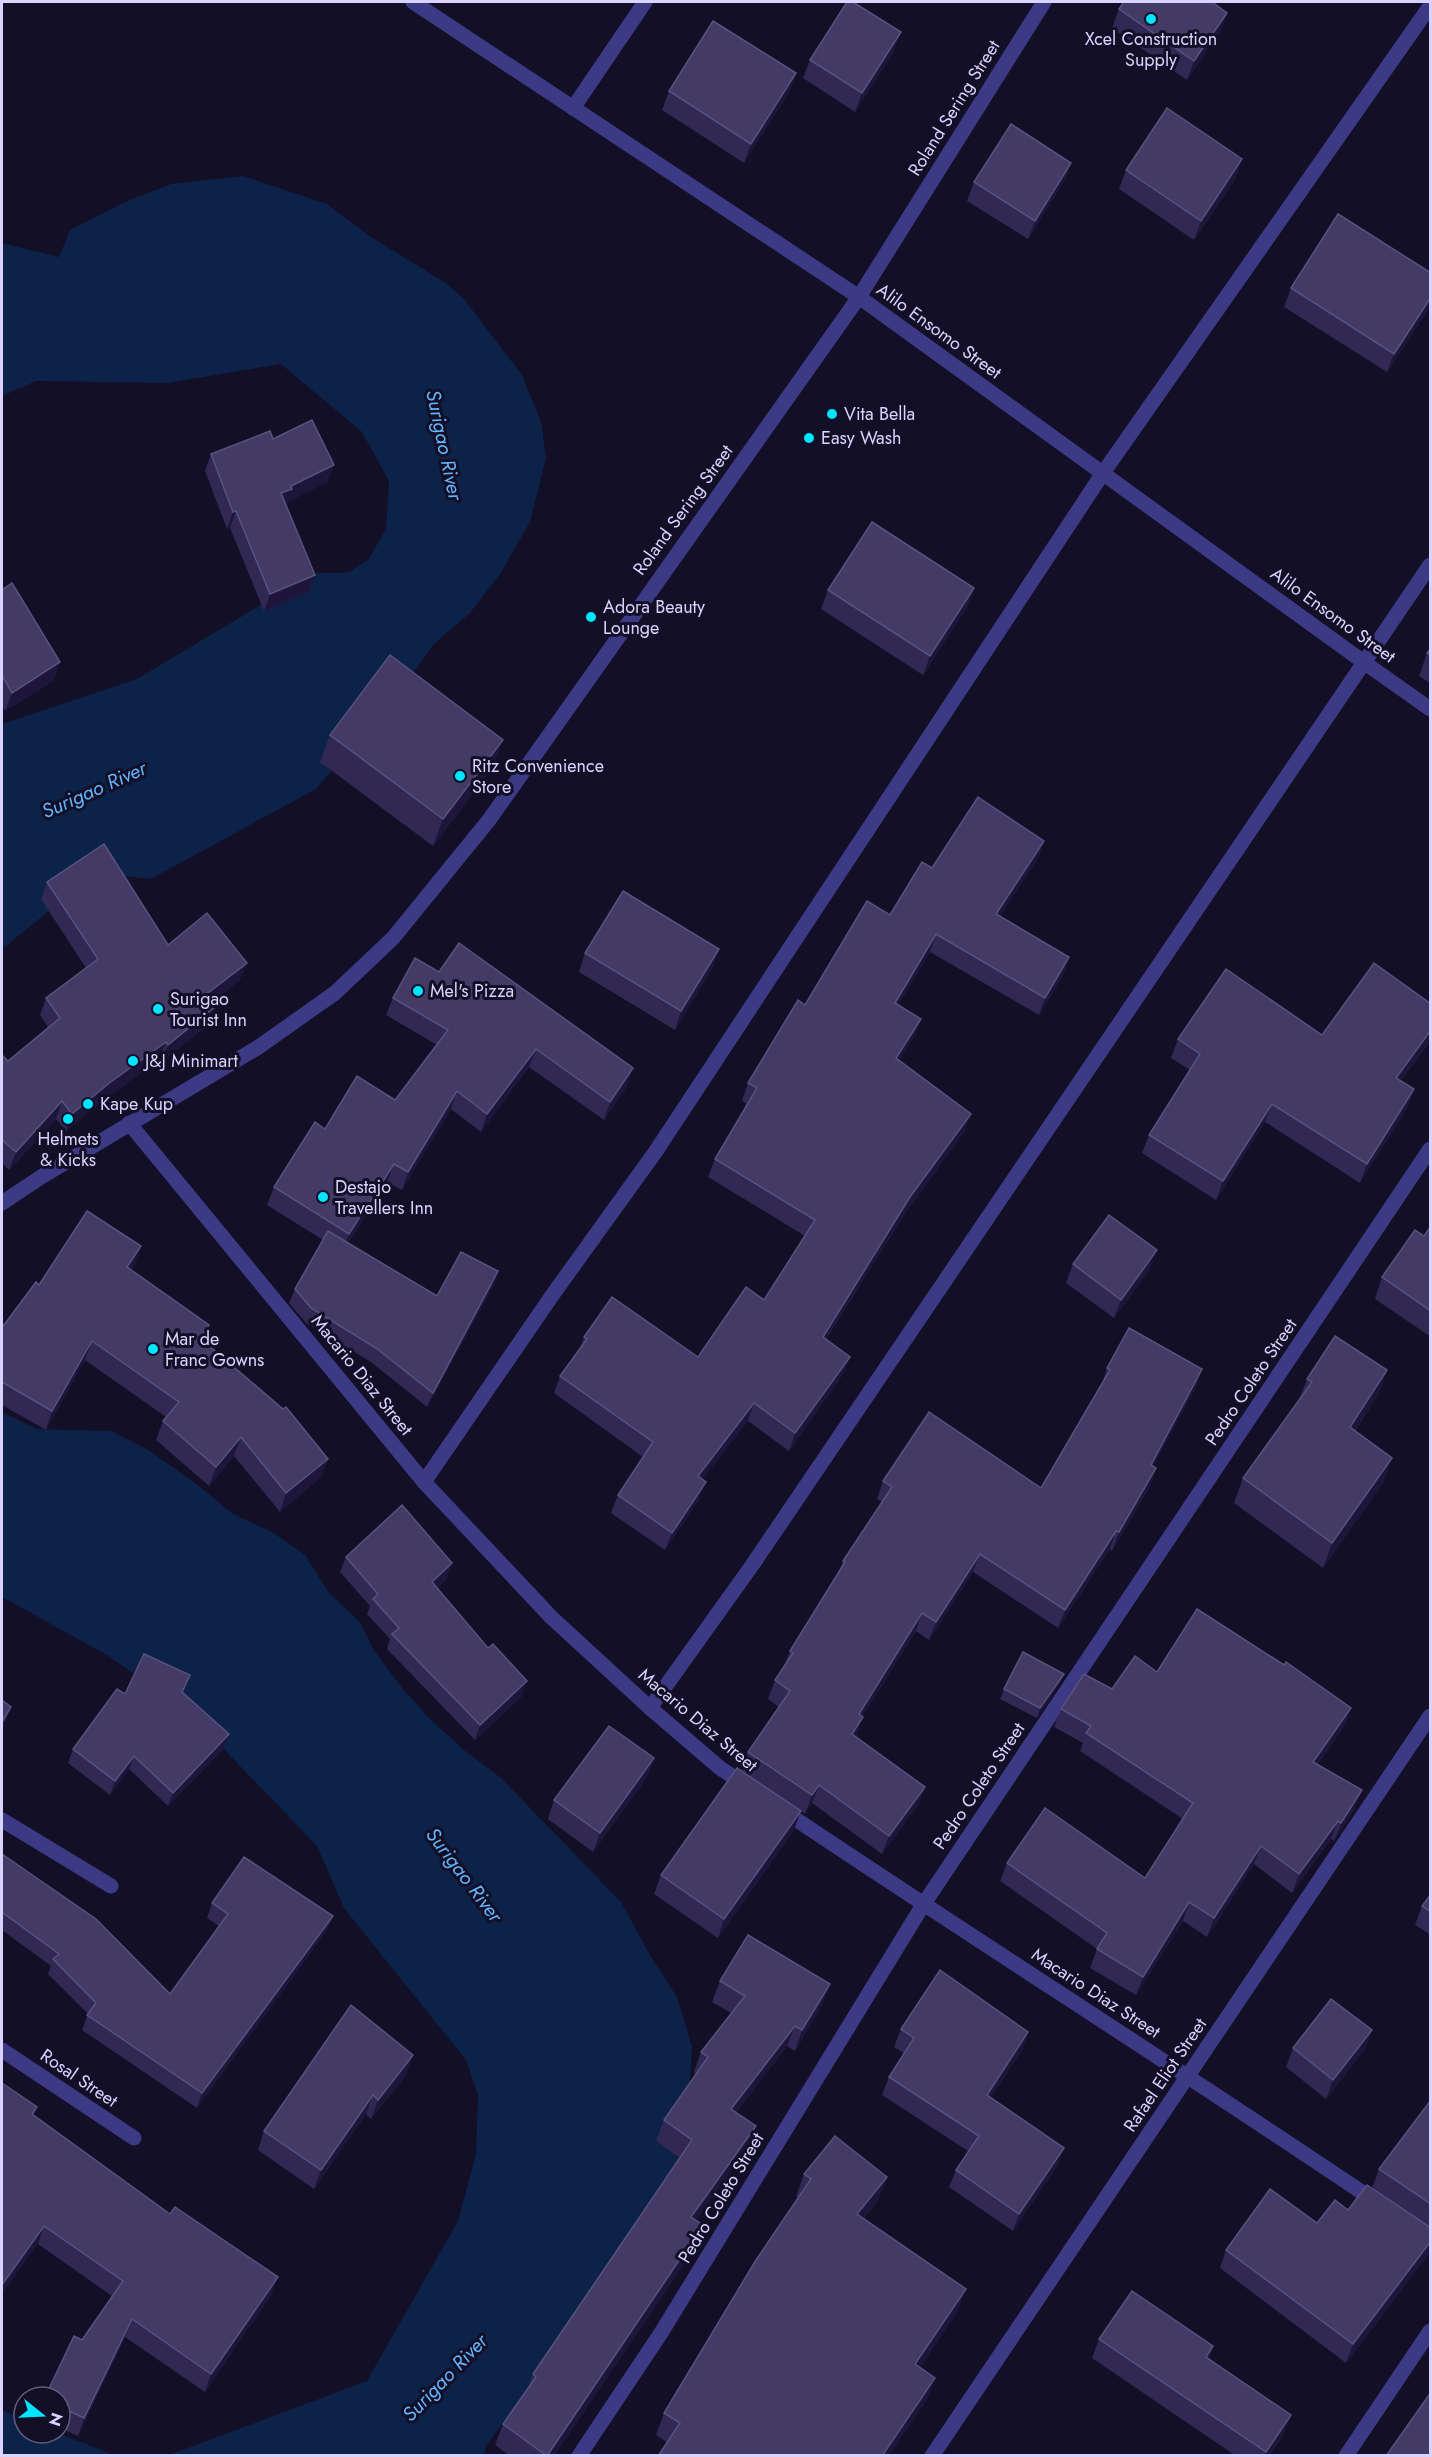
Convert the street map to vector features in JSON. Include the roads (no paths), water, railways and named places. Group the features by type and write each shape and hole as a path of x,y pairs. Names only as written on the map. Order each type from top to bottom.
{"street":[{"name":"Alilo Ensomo Street","path":"413,2 859,297 1365,663 1431,708"},
{"path":"573,108 645,2"},
{"name":"Roland Sering Street","path":"2,1203 257,1048 334,993 393,938 489,820 859,297 1044,2"},
{"path":"424,1482 551,1297 656,1151 1103,472 1431,6"},
{"path":"650,1708 753,1564 1431,565"},
{"name":"Macario Diaz Street","path":"129,1124 424,1482 551,1617 650,1708 720,1768 923,1905 1188,2075 1392,2213"},
{"name":"Pedro Coleto Street","path":"579,2456 662,2333 923,1905 1431,1149"},
{"name":"Rafael Eliot Street","path":"932,2456 1431,1716"},
{"path":"2,1820 111,1886"},
{"name":"Rosal Street","path":"2,2050 134,2138"},
{"path":"1347,2456 1431,2331"}],"water":[{"name":"Surigao River","path":"243,176 327,204 371,237 444,282 464,299 522,375 541,422 546,458 530,522 500,574 470,613 434,644 410,677 316,789 151,879 124,876 59,903 2,949 2,724 137,679 314,573 347,573 368,560 386,529 389,481 362,432 281,364 168,383 36,381 2,396 2,243 59,257 70,230 123,203 171,184"},
{"name":"Surigao River","path":"2,1412 37,1429 111,1431 145,1448 194,1482 233,1514 272,1532 305,1555 329,1593 360,1622 373,1649 402,1688 429,1718 464,1750 501,1778 621,1902 651,1957 677,1997 692,2047 686,2145 662,2210 486,2446 484,2455 169,2455 367,2381 458,2221 476,2154 478,2095 466,2060 344,1908 317,1846 188,1712 110,1657 2,1597"},
{"path":"2,2410 12,2414 12,2445 72,2445 72,2438 114,2455 2,2455"}],"place":[{"name":"Xcel Construction Supply","path":"1151,19"},
{"name":"Vita Bella","path":"832,414"},
{"name":"Easy Wash","path":"809,438"},
{"name":"Adora Beauty Lounge","path":"591,617"},
{"name":"Ritz Convenience Store","path":"460,776"},
{"name":"Mel's Pizza","path":"418,991"},
{"name":"Surigao Tourist Inn","path":"158,1009"},
{"name":"J&J Minimart","path":"133,1061"},
{"name":"Kape Kup","path":"88,1104"},
{"name":"Helmets & Kicks","path":"68,1119"},
{"name":"Destajo Travellers Inn","path":"323,1197"},
{"name":"Mar de Franc Gowns","path":"153,1349"}]}
